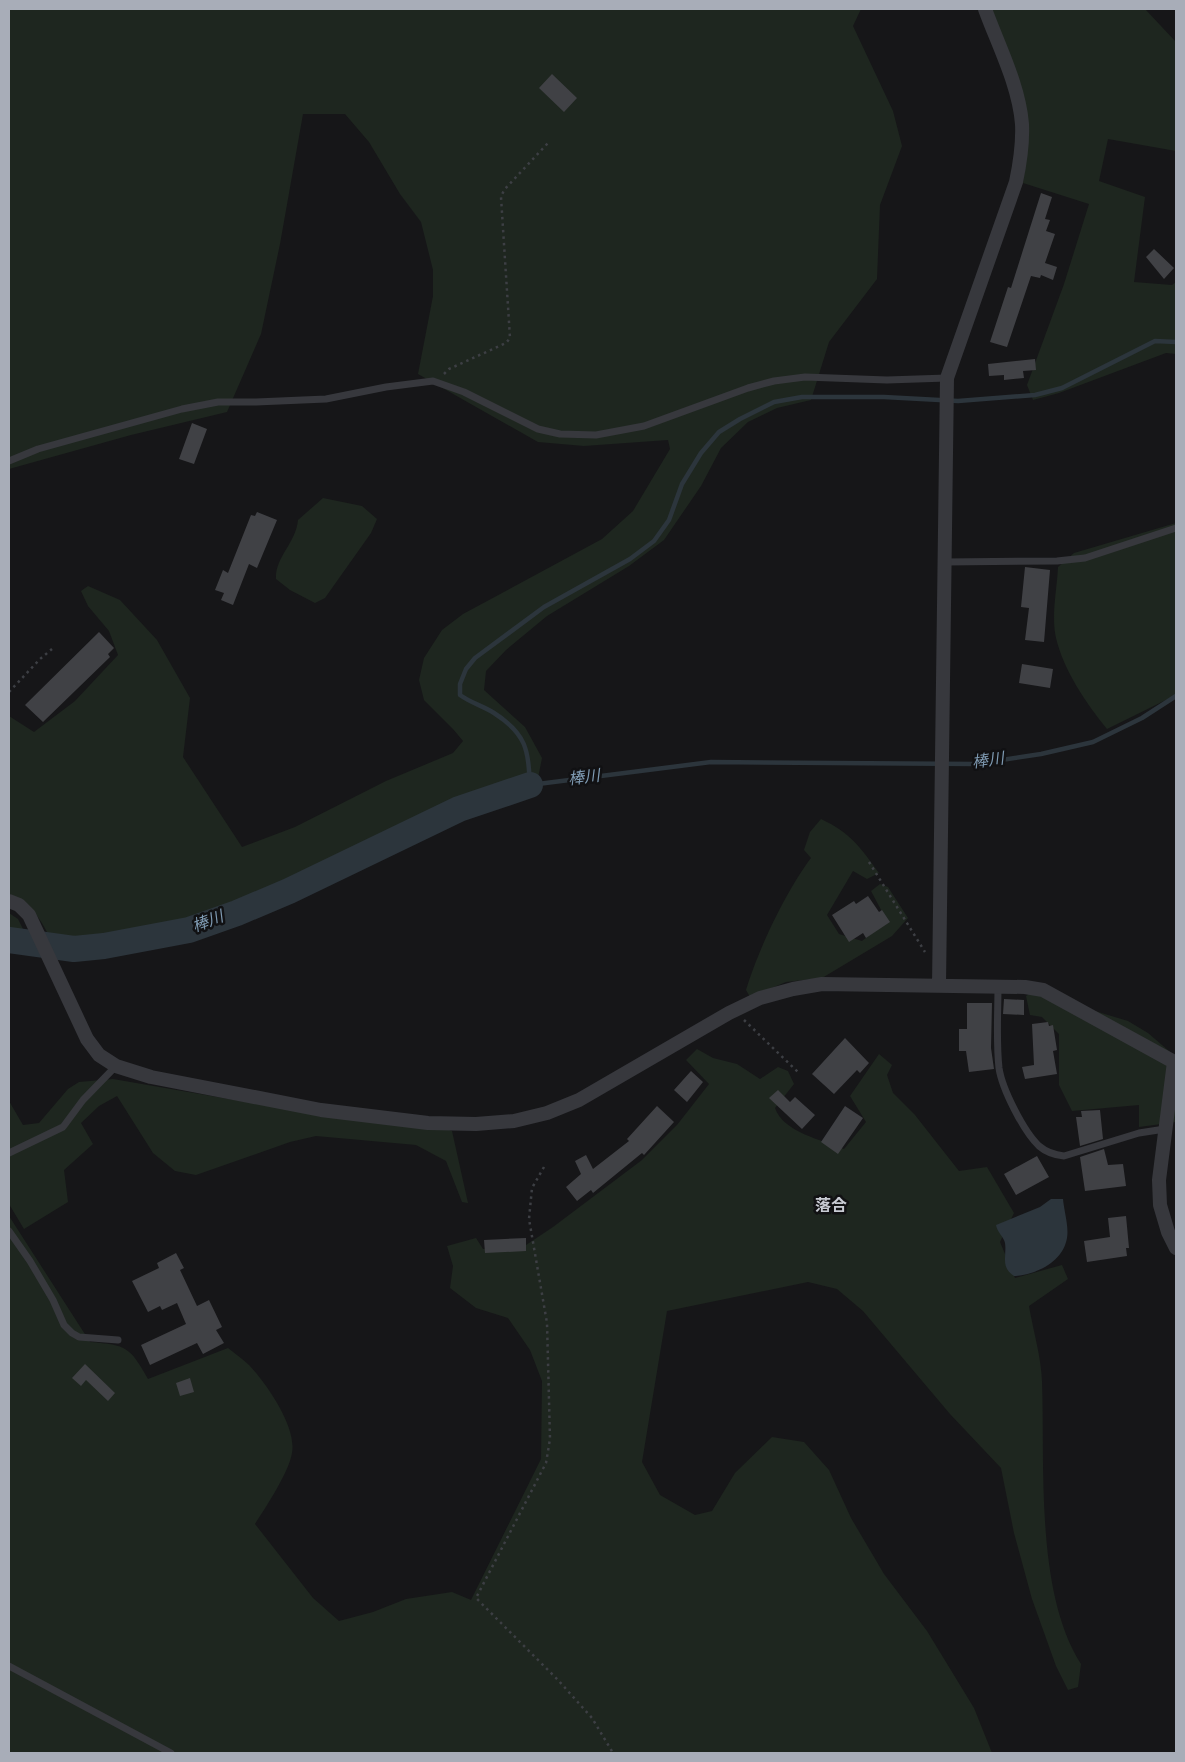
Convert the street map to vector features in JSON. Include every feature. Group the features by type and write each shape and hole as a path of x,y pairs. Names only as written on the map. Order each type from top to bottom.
{"street":[{"path":"939,978 947,378 1016,182 1022,156 1022,123 1015,91 985,9"},
{"path":"9,901 19,905 29,915 87,1039 99,1054 116,1066 150,1077 321,1110 428,1123 476,1124 514,1121 547,1113 579,1100 729,1013 760,998 822,984 939,978 998,986 1034,988 1055,995 1175,1062 1159,1180 1160,1205 1168,1232 1176,1248"}],"lane":[{"path":"9,461 38,449 182,409 218,402 326,399 386,386 439,381 538,429 560,434 596,435 644,426 748,388 774,381 806,376 886,380 947,378"},
{"path":"946,562 1057,561 1086,558 1176,528"},
{"path":"998,986 999,1069 1003,1086 1032,1139 1040,1147 1054,1155 1064,1156 1139,1133 1166,1129"},
{"path":"9,1153 63,1127 83,1100 116,1066"},
{"path":"9,1231 30,1261 53,1300 64,1325 72,1333 79,1337 118,1340"},
{"path":"9,1666 171,1753"}],"path":[{"path":"439,381 449,369 506,343 510,338 502,197 504,190 548,143"},
{"path":"9,692 52,649"},
{"path":"869,862 939,978"},
{"path":"740,1015 799,1073"},
{"path":"544,1167 532,1188 529,1219 547,1323 550,1439 546,1463 476,1598 558,1680 592,1718 613,1753"}],"shaded area":[{"path":"9,9 861,9 853,26 893,111 902,146 880,205 877,279 829,342 811,400 777,408 748,422 721,448 701,486 664,540 629,566 547,616 506,650 486,671 484,690 525,727 542,758 538,778 530,789 462,815 412,837 279,905 237,921 145,944 59,957 34,912 19,899 9,894 9,716 34,732 75,701 118,655 109,631 88,606 81,591 88,586 120,600 157,640 190,698 183,757 242,847 295,827 386,781 453,753 463,741 424,700 419,680 424,658 442,630 463,614 602,539 633,511 670,449 668,440 584,446 538,442 418,374 433,296 433,270 421,222 400,194 369,142 345,114 303,114 280,244 261,334 227,412 131,435 9,469"},
{"path":"992,9 1145,9 1176,42 1176,151 1108,139 1099,181 1145,197 1134,282 1172,285 1176,282 1176,354 1166,353 1059,393 1033,400 1027,385 1064,284 1089,204 1023,183 1027,153"},
{"path":"323,498 362,506 377,519 371,533 325,598 315,603 290,590 276,579 279,564 294,536 298,520"},
{"path":"1176,523 1176,695 1107,729 1091,708 1070,674 1056,638 1054,621 1058,567 1074,553"},
{"path":"821,819 848,835 879,873 867,879 853,871 827,915 839,934 862,941 887,921 871,891 880,884 888,887 908,918 892,936 822,978 786,982 750,997 746,990 751,974 774,921 792,887 811,858 804,850 810,832"},
{"path":"9,913 18,919 26,935 25,939 9,935"},
{"path":"1032,992 1128,1021 1148,1033 1176,1057 1176,1122 1139,1127 1139,1105 1072,1111 1059,1085 1059,1034 1042,1017 1030,1015 1026,996"},
{"path":"697,1049 713,1058 737,1064 760,1079 778,1067 788,1071 794,1084 775,1108 779,1116 786,1123 804,1134 844,1149 866,1122 850,1096 879,1054 892,1065 887,1075 893,1093 915,1115 959,1171 987,1167 1014,1213 1000,1242 1015,1278 1062,1265 1068,1279 1029,1306 1039,1353 1042,1381 1045,1527 1049,1565 1056,1601 1066,1635 1081,1664 1078,1687 1068,1690 1056,1666 1032,1599 1014,1533 1001,1468 950,1414 863,1311 837,1289 808,1282 667,1311 642,1462 660,1495 695,1515 712,1511 735,1473 772,1437 804,1442 829,1470 851,1518 884,1574 927,1631 974,1708 992,1753 9,1753 9,1216 90,1342 112,1345 126,1350 137,1360 148,1379 228,1348 256,1373 285,1418 290,1431 292,1453 286,1470 255,1524 313,1598 339,1621 373,1612 406,1599 452,1592 471,1600 541,1459 542,1381 530,1350 508,1318 476,1308 450,1288 453,1266 447,1246 476,1238 483,1249 523,1247 553,1227 642,1160 677,1125 709,1084 686,1060"},
{"path":"113,1079 252,1103 444,1128 452,1131 468,1203 462,1202 446,1161 416,1145 316,1136 290,1142 196,1175 175,1171 153,1153 117,1096 99,1106 81,1123 93,1144 64,1170 68,1202 24,1229 9,1204 9,1101 23,1125 39,1123 68,1089 79,1082"},
{"path":"1051,1199 1063,1199 1067,1229 1067,1238 1064,1246 1060,1254 1047,1266 1031,1273 1014,1276 1007,1269 1005,1243 996,1225 1040,1207"}],"building":[{"path":"552,74 577,98 564,112 539,88"},
{"path":"1041,193 1052,197 1045,219 1050,220 1046,231 1055,234 1045,263 1057,267 1053,280 1041,275 1040,278 1031,276 1007,347 990,342 1008,287 1011,288"},
{"path":"1154,249 1174,268 1164,279 1146,257"},
{"path":"1035,359 1036,370 1023,371 1024,378 1004,380 1004,375 989,376 988,364"},
{"path":"192,423 207,429 194,464 179,459"},
{"path":"257,512 277,520 257,568 249,564 233,605 221,600 224,593 215,590 223,570 228,573 251,515 255,516"},
{"path":"1025,567 1050,570 1044,642 1025,640 1029,608 1021,607"},
{"path":"99,632 114,648 108,654 110,657 43,722 25,705"},
{"path":"1022,664 1053,669 1050,688 1019,683"},
{"path":"868,896 879,912 882,910 890,922 866,938 863,933 849,942 832,915 854,901 856,904"},
{"path":"1004,999 1024,1000 1024,1015 1003,1014"},
{"path":"967,1003 992,1003 991,1048 994,1069 969,1072 966,1051 959,1051 959,1029 967,1029"},
{"path":"1048,1022 1049,1026 1053,1025 1057,1050 1053,1051 1057,1074 1025,1079 1022,1067 1034,1065 1032,1024"},
{"path":"845,1038 869,1063 860,1073 857,1070 834,1094 812,1074"},
{"path":"691,1071 703,1082 687,1102 674,1090"},
{"path":"778,1090 790,1102 795,1097 815,1115 802,1129 769,1098"},
{"path":"657,1106 674,1122 644,1155 642,1153 593,1193 591,1190 577,1201 566,1187 581,1174 575,1161 586,1155 593,1169 629,1141 627,1139"},
{"path":"845,1106 863,1118 838,1154 821,1142"},
{"path":"1100,1110 1103,1139 1080,1146 1076,1117 1082,1117 1081,1111"},
{"path":"1104,1149 1108,1165 1123,1164 1126,1186 1085,1191 1080,1157"},
{"path":"1037,1156 1049,1177 1016,1195 1004,1174"},
{"path":"1126,1216 1129,1248 1126,1248 1127,1256 1087,1262 1084,1241 1110,1237 1108,1218"},
{"path":"526,1238 526,1251 485,1253 484,1240"},
{"path":"176,1253 184,1268 180,1270 197,1306 209,1300 222,1327 216,1330 224,1343 203,1354 197,1343 150,1365 141,1345 186,1324 177,1303 162,1310 160,1306 148,1312 132,1281 159,1268 157,1263"},
{"path":"85,1364 115,1393 108,1401 86,1380 81,1386 72,1378"},
{"path":"190,1378 194,1392 180,1396 176,1383"}],"waterway":[{"path":"1176,342 1155,341 1062,388 1035,395 958,401 884,397 802,397 774,402 719,432 701,453 682,484 669,520 654,541 630,559 544,607 475,658 466,669 460,684 460,695 494,713 513,728 519,736 526,752 530,785 711,762 975,764 1041,754 1093,742 1142,718 1176,696"},
{"name":"棒川","path":"9,940 74,949 104,946 189,930 237,913 289,891 459,809 530,785"}],"district":[{"name":"落合","path":"831,1206"}]}
